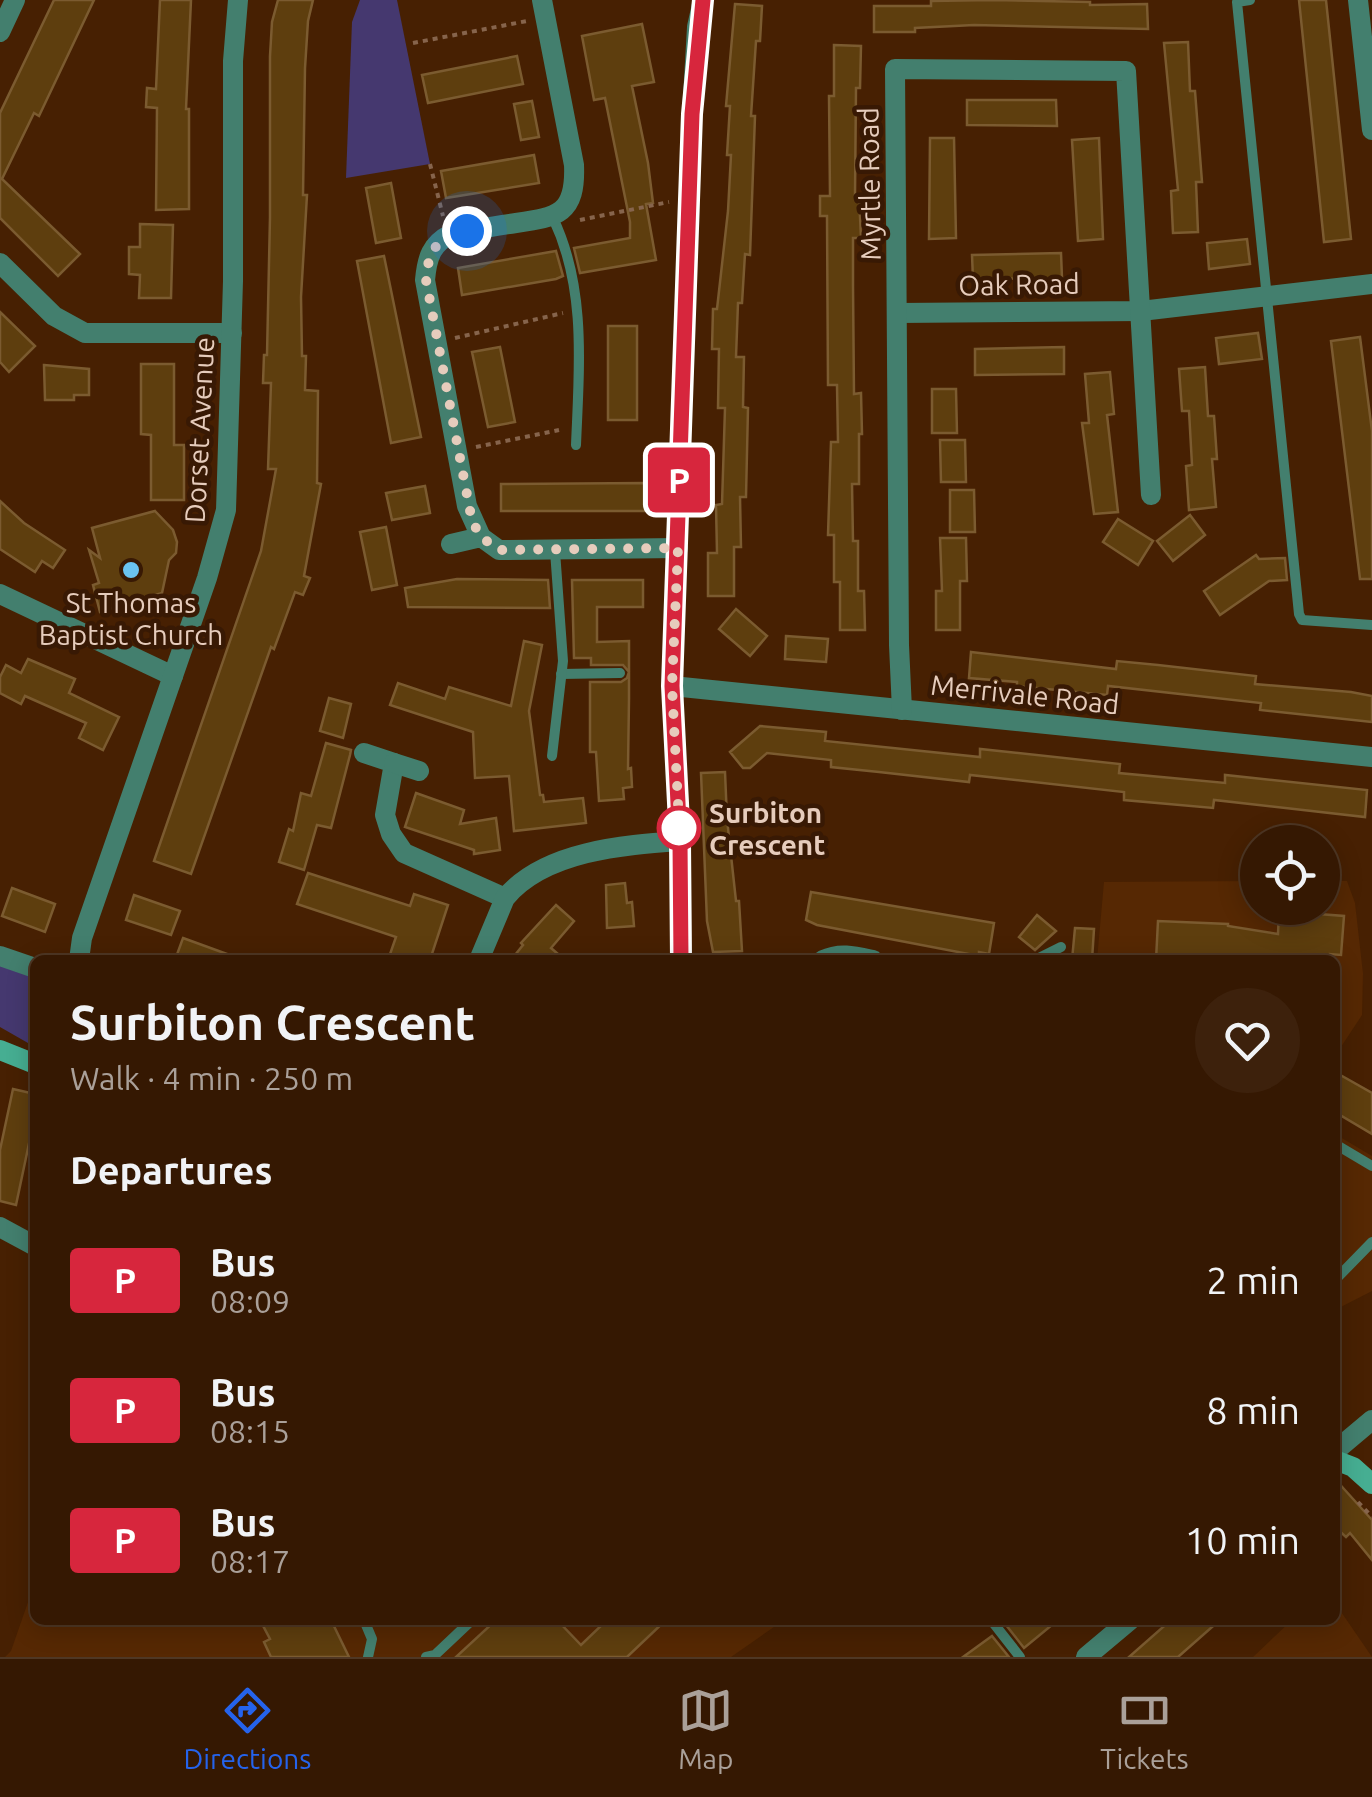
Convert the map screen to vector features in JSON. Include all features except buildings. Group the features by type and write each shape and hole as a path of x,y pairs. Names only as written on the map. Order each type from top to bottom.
{"main road":[{"path":"0,1050 30,1062"},
{"path":"1340,1462 1354,1468 1372,1484"}],"street":[{"path":"0,32 16,0"},
{"name":"Dorset Avenue","path":"80,955 82,938 208,578 226,510 232,333 233,61 238,0"},
{"path":"681,955 672,686 688,198 702,0"},
{"path":"1358,0 1372,130"},
{"path":"544,9 560,76 575,183 570,201 555,221 448,236 438,241 427,263 436,342 467,506 481,537 499,550 678,548"},
{"name":"Myrtle Road","path":"902,710 894,70 1126,71 1141,310"},
{"path":"0,263 54,316 85,333 232,333"},
{"name":"Oak Road","path":"898,313 1141,310 1372,284"},
{"path":"1141,310 1151,495"},
{"path":"451,544 481,537"},
{"path":"0,594 172,676"},
{"name":"Merrivale Road","path":"672,686 1372,758"},
{"path":"364,753 419,771"},
{"path":"394,763 385,816 390,834 404,854 505,898"},
{"path":"481,955 505,898 558,862 598,850 680,842"},
{"path":"0,956 30,966"},
{"path":"0,1227 30,1243"},
{"path":"1340,1447 1372,1420"},
{"path":"1086,1657 1124,1625"}],"lane":[{"path":"1250,0 1238,2 1300,614 1302,620 1372,625"},
{"path":"555,221 568,252 578,310 576,445"},
{"path":"552,756 562,674 555,551"},
{"path":"562,674 620,673"},
{"path":"1044,955 1061,948"},
{"path":"1340,1147 1372,1166"},
{"path":"1340,1275 1372,1242"},
{"path":"366,1625 372,1639 368,1657"},
{"path":"426,1657 435,1654 467,1625"},
{"path":"995,1625 1020,1657"}],"path":[{"path":"413,43 544,9"},
{"path":"430,164 448,236"},
{"path":"555,221 688,198"},
{"path":"436,342 578,310"},
{"path":"456,450 577,426"}],"shaded area":[{"path":"360,0 397,0 430,164 346,178 352,22"},
{"path":"1240,881 1240,925 1340,925 1340,881 1347,881 1355,903 1363,974 1362,1015 1340,1048 1340,955 1097,955 1104,882"},
{"path":"0,965 30,976 30,1044 0,1027"},
{"path":"1340,1137 1372,1156 1372,1291 1340,1307"},
{"path":"30,1596 30,1625 777,1625 731,1657 5,1657 11,1651"},
{"path":"1340,1610 1372,1657 1253,1657 1287,1625 1340,1625"}],"bus line":[{"name":"P","path":"681,955 680,842 672,686 684,287 692,114 703,0"}],"place":[{"name":"St Thomas Baptist Church","path":"131,570"},
{"name":"Surbiton Crescent","path":"679,828"}],"route":[{"path":"467,231 438,241 430,253 426,280 467,506 481,537 499,550 678,548 672,686 680,842 679,828"}]}
